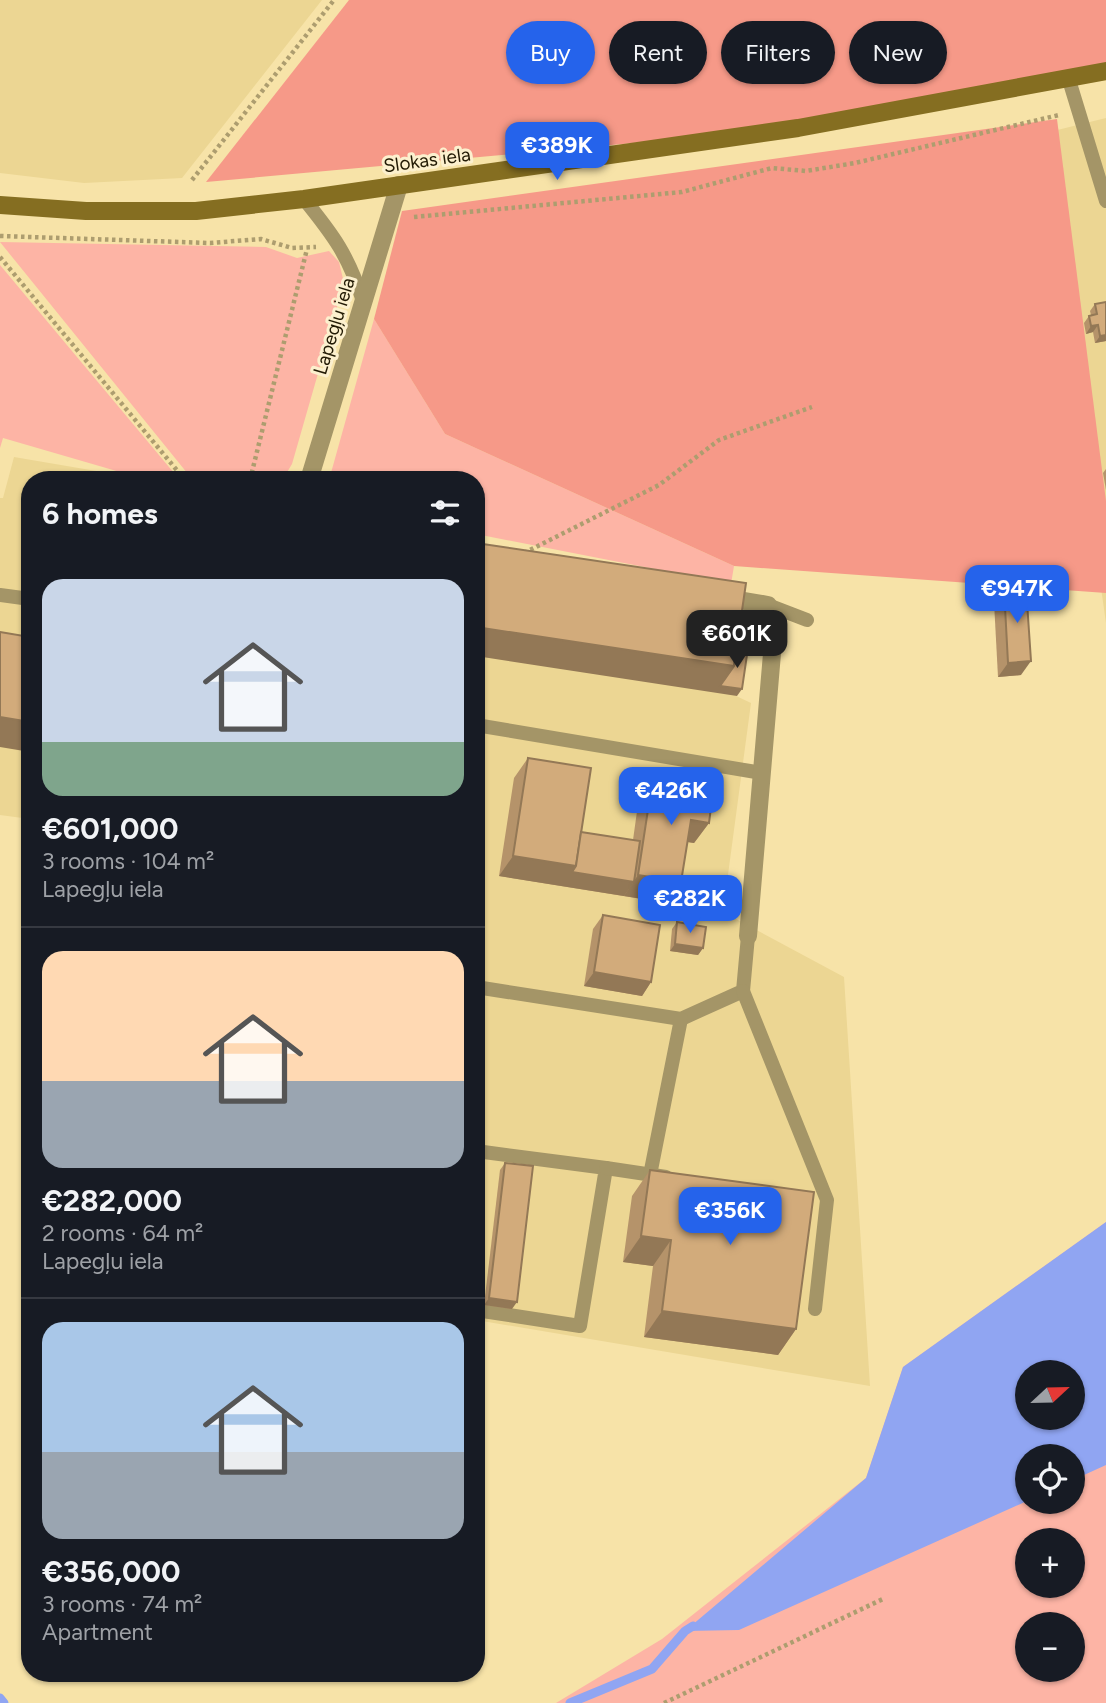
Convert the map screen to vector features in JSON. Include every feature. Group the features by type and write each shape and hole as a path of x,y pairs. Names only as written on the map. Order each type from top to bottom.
{"main road":[{"name":"Slokas iela","path":"0,205 86,211 196,211 304,199 798,128 1069,80 1106,71"}],"street":[{"name":"Lapegļu iela","path":"312,471 399,185"},
{"path":"701,593 768,605 774,630 748,936"}],"lane":[{"path":"1069,80 1106,201"},
{"path":"304,199 339,242 351,264 363,301"},
{"path":"0,595 21,597"},
{"path":"768,605 807,620"},
{"path":"485,727 762,773"},
{"path":"748,936 743,992 820,1199 815,1309"},
{"path":"485,988 681,1019 743,992"},
{"path":"650,1175 681,1019"},
{"path":"485,1152 677,1179"},
{"path":"485,1311 580,1326 606,1168"}],"path":[{"path":"192,180 334,0"},
{"path":"386,228 405,218 682,192 772,168 806,171 855,163 1080,110"},
{"path":"0,236 210,243 261,239 307,249 339,242"},
{"path":"252,471 307,249"},
{"path":"0,257 178,471"},
{"path":"523,554 659,485 719,440 812,407"},
{"path":"664,1703 885,1598"}],"shaded area":[{"path":"0,0 322,0 182,178 84,183 0,173"},
{"path":"349,0 1106,0 1106,71 798,128 206,182"},
{"path":"1106,118 1106,623 1037,135"},
{"path":"1057,119 1106,501 1106,593 734,566 445,434 374,319 402,211"},
{"path":"0,242 266,247 297,258 329,251 339,262 344,283 288,471 186,471"},
{"path":"0,265 172,471 116,471 3,438 0,448"},
{"path":"374,319 445,434 734,566 731,584 485,536 485,471 332,471"},
{"path":"14,457 96,471 21,471 21,818 0,815 0,498 3,498"},
{"path":"485,577 751,703 723,912 844,977 870,1386 485,1322"},
{"path":"1106,1222 1106,1703 556,1703 662,1639 866,1478 903,1367"}],"water":[{"path":"1106,1222 1106,1465 1085,1475 1085,1444 1015,1444 1015,1506 739,1630 685,1631 866,1478 903,1367"}],"building":[{"path":"1106,302 1106,335 1100,336 1098,325 1091,326 1089,316 1097,314 1095,304"},
{"path":"485,544 746,583 734,666 485,628"},
{"path":"1026,587 1031,661 1008,663 1004,588"},
{"path":"0,632 21,636 21,720 0,717"},
{"path":"737,646 748,648 742,689 720,686 734,666"},
{"path":"528,758 591,768 576,866 513,856"},
{"path":"653,777 696,784 696,789 713,792 709,823 691,820 681,882 638,875"},
{"path":"581,832 640,841 634,882 572,872 576,866"},
{"path":"603,915 660,925 651,982 594,972"},
{"path":"677,922 706,927 703,948 675,944"},
{"path":"505,1163 533,1166 517,1302 489,1298"},
{"path":"650,1170 814,1192 796,1329 662,1311 671,1240 641,1236"}],"waterway":[{"path":"570,1703 652,1669 685,1631 693,1626"},
{"path":"0,1698 4,1703"}]}
